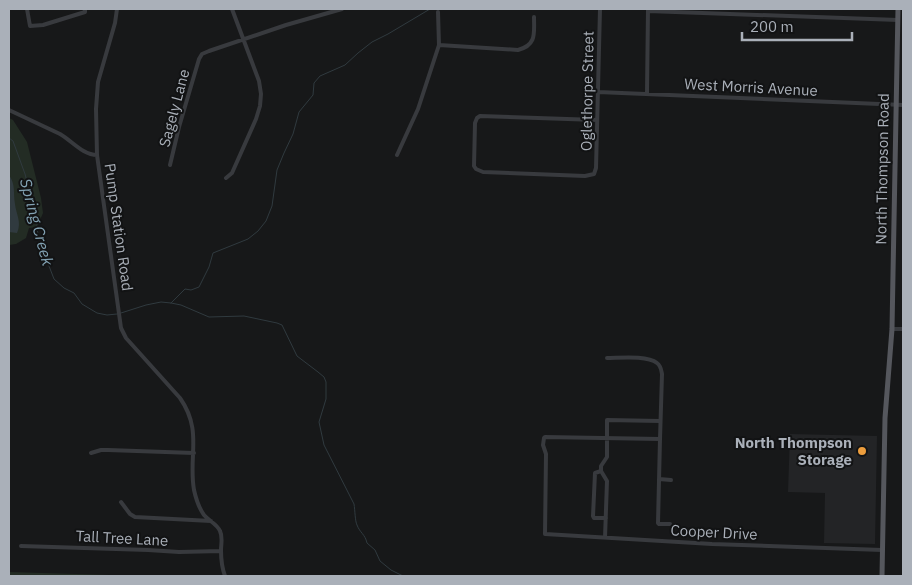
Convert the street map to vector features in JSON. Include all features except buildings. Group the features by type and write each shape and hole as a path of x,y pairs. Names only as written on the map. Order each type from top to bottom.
{"main road":[{"name":"North Thompson Road","path":"882,576 885,418 892,329 898,9"}],"street":[{"path":"27,9 30,26 43,26 85,10"},
{"name":"Pump Station Road","path":"117,9 98,82 96,109 97,155 120,319 126,338 186,406 193,428 193,479 196,497 204,515 221,533 222,569 225,576"},
{"path":"226,178 232,173 256,119 261,100 261,87 232,9"},
{"name":"Sagely Lane","path":"170,165 202,54 342,9"},
{"name":"Oglethorpe Street","path":"597,120 484,116 477,118 474,143 474,163 476,169 483,172 585,176 594,174 596,168 600,9"},
{"path":"647,94 648,10 898,20"},
{"path":"397,155 418,109 439,45 438,12"},
{"path":"439,45 524,49 532,41 534,35 534,17"},
{"name":"West Morris Avenue","path":"598,92 903,104"},
{"path":"9,110 60,134 87,153 97,155"},
{"path":"892,329 903,329"},
{"path":"607,358 646,359 657,363 661,367 658,523 670,524"},
{"path":"605,538 607,481 601,471 601,466 607,457 607,420 660,422"},
{"name":"Cooper Drive","path":"607,438 544,438 543,445 546,454 545,534 712,544 882,550"},
{"path":"607,438 660,439"},
{"path":"91,453 108,450 194,453"},
{"path":"601,471 595,473 594,518 606,518"},
{"path":"659,479 671,480"},
{"path":"121,502 130,514 135,517 210,521"},
{"name":"Tall Tree Lane","path":"21,546 180,552 221,551"}],"shaded area":[{"path":"9,118 13,120 27,142 43,213 37,227 29,228 26,238 16,244 9,245"},
{"path":"9,175 13,186 19,222 17,233 9,232"},
{"path":"790,434 877,436 875,544 824,543 825,493 788,492"},
{"path":"9,572 144,576 9,576"}],"waterway":[{"path":"171,303 185,289 191,290 199,287 209,267 213,253 248,239 266,221 272,206 277,170 293,134 299,112 313,95 314,83 320,76 345,65 372,42 430,9"},
{"name":"Spring Creek","path":"9,138 13,141 25,174 41,250 54,279 64,288 74,293 82,304 97,313 117,314"},
{"name":"Spring Creek","path":"121,313 161,302 181,305 209,317 244,316 282,325 297,356 324,377 326,382 326,399 319,422 324,445 354,504 358,528 367,543 375,550 380,561 391,570 403,576"}],"place":[{"name":"North Thompson Storage","path":"862,451"}]}
